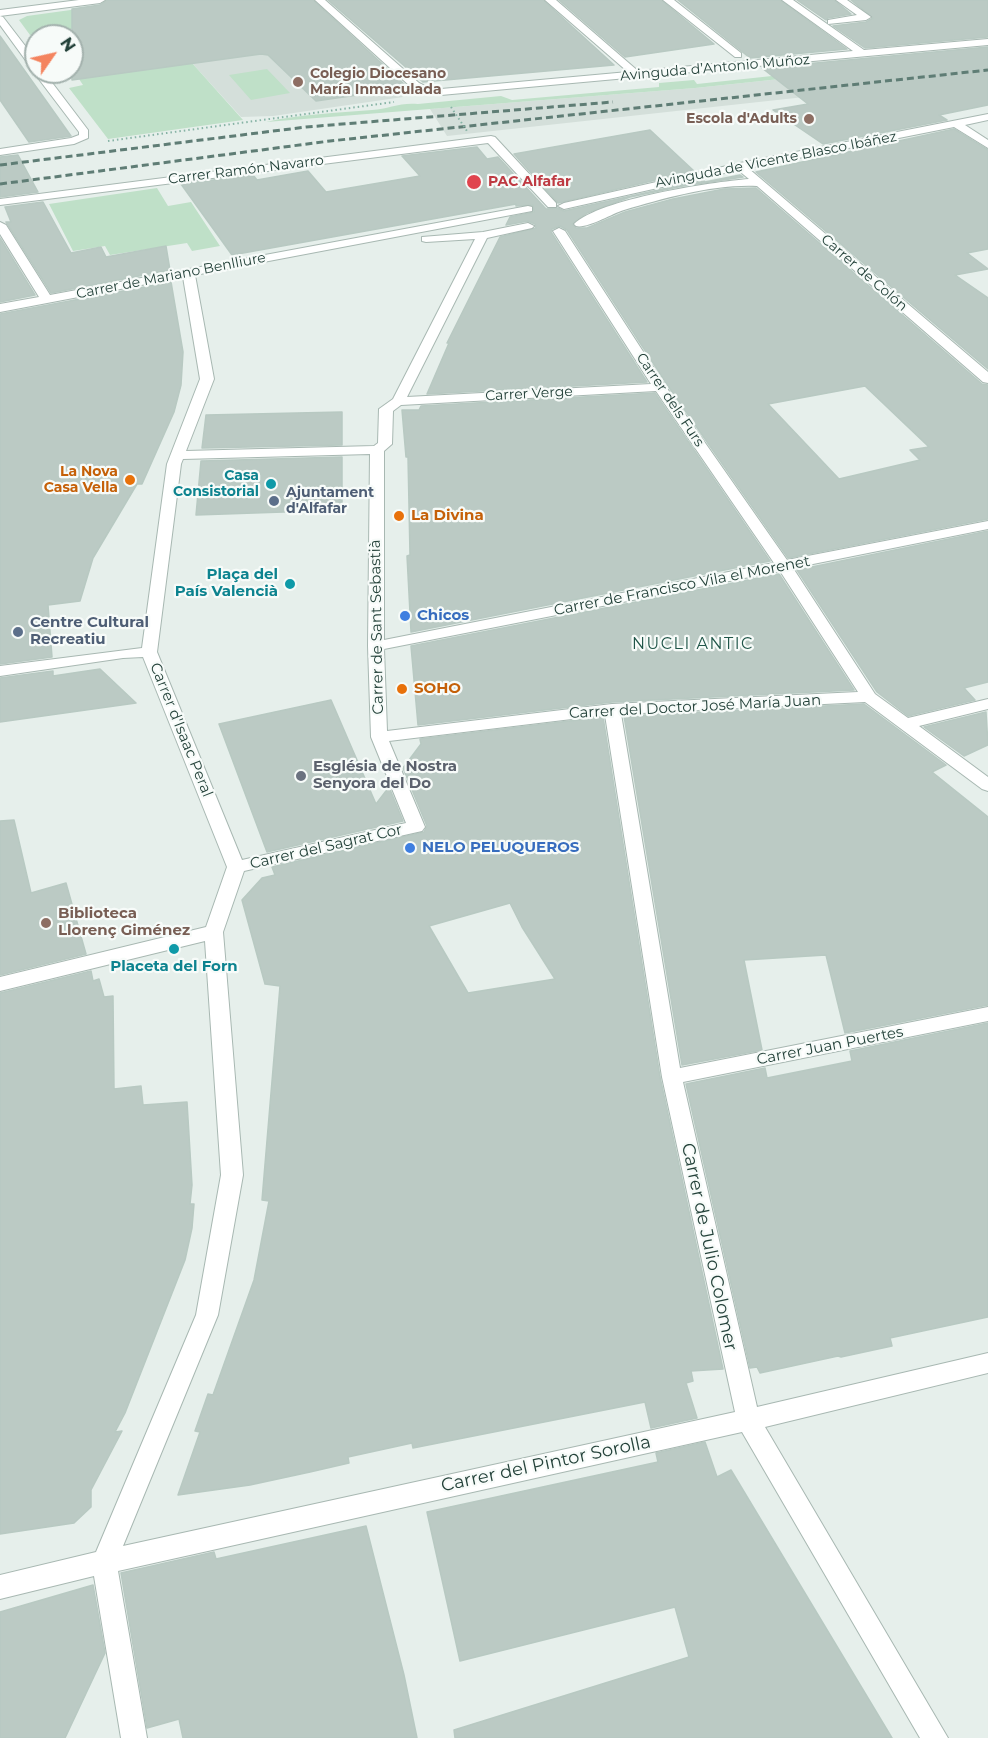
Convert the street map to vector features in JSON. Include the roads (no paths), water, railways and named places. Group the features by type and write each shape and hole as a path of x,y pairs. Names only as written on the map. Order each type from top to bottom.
{"street":[{"path":"0,13 100,0"},
{"name":"Avinguda d’Antonio Muñoz","path":"320,0 415,85 426,90 441,92 988,42"},
{"path":"550,0 637,75"},
{"path":"668,0 738,55"},
{"path":"787,0 862,54"},
{"path":"831,22 866,17 841,0"},
{"path":"0,19 24,52"},
{"path":"0,152 81,138 84,132 48,84"},
{"name":"Avinguda de Vicente Blasco Ibáñez","path":"528,209 558,205 988,117"},
{"path":"957,124 988,145"},
{"name":"Carrer Ramón Navarro","path":"0,202 491,139 558,205"},
{"name":"Carrer de Colón","path":"740,166 988,379"},
{"name":"Avinguda de Vicente Blasco Ibáñez","path":"544,230 580,224 607,211 677,195 735,183 750,181 760,183"},
{"path":"558,205 579,211 583,220 580,224"},
{"path":"528,209 522,217 544,230"},
{"name":"Carrer de Mariano Benlliure","path":"0,308 528,209"},
{"path":"1,227 46,299"},
{"name":"Carrer de Mariano Benlliure","path":"343,245 544,230"},
{"name":"Carrer dels Furs","path":"544,230 660,387 784,566 869,698"},
{"name":"Carrer de Sant Sebastià","path":"416,827 379,737 376,646 377,450 385,444 386,409 398,401 483,235"},
{"name":"Carrer d'Isaac Peral","path":"188,272 207,379 177,454 172,476 149,652 236,867"},
{"name":"Carrer Verge","path":"398,401 660,387"},
{"path":"177,454 377,450"},
{"name":"Carrer de Francisco Vila el Morenet","path":"376,646 988,525"},
{"path":"0,671 123,653 149,652"},
{"path":"869,698 988,785"},
{"name":"Carrer del Doctor José María Juan","path":"379,737 612,709 869,698"},
{"path":"906,724 988,704"},
{"name":"Carrer de Julio Colomer","path":"612,709 672,1077 748,1420 935,1738"},
{"name":"Carrer del Sagrat Cor","path":"236,867 416,827"},
{"path":"134,1738 104,1562 207,1315 232,1175 214,932 236,867"},
{"path":"0,984 214,932"},
{"name":"Carrer Juan Puertes","path":"672,1077 988,1014"},
{"name":"Carrer del Pintor Sorolla","path":"0,1587 748,1420 988,1363"}],"railway":[{"path":"0,184 330,141 988,70"},
{"path":"0,165 306,127 613,102"}],"place":[{"name":"Colegio Diocesano María Inmaculada","path":"298,82"},
{"name":"Escola d'Adults","path":"809,119"},
{"name":"PAC Alfafar","path":"474,182"},
{"name":"La Nova Casa Vella","path":"130,480"},
{"name":"Casa Consistorial","path":"271,484"},
{"name":"Ajuntament d'Alfafar","path":"274,501"},
{"name":"La Divina","path":"399,516"},
{"name":"Plaça del País Valencià","path":"290,584"},
{"name":"Chicos","path":"405,616"},
{"name":"Centre Cultural Recreatiu","path":"18,632"},
{"name":"SOHO","path":"402,689"},
{"name":"Església de Nostra Senyora del Do","path":"301,776"},
{"name":"NELO PELUQUEROS","path":"410,848"},
{"name":"Biblioteca Llorenç Giménez","path":"46,923"},
{"name":"Placeta del Forn","path":"174,949"}],"district":[{"name":"NUCLI ANTIC","path":"693,644"}]}
